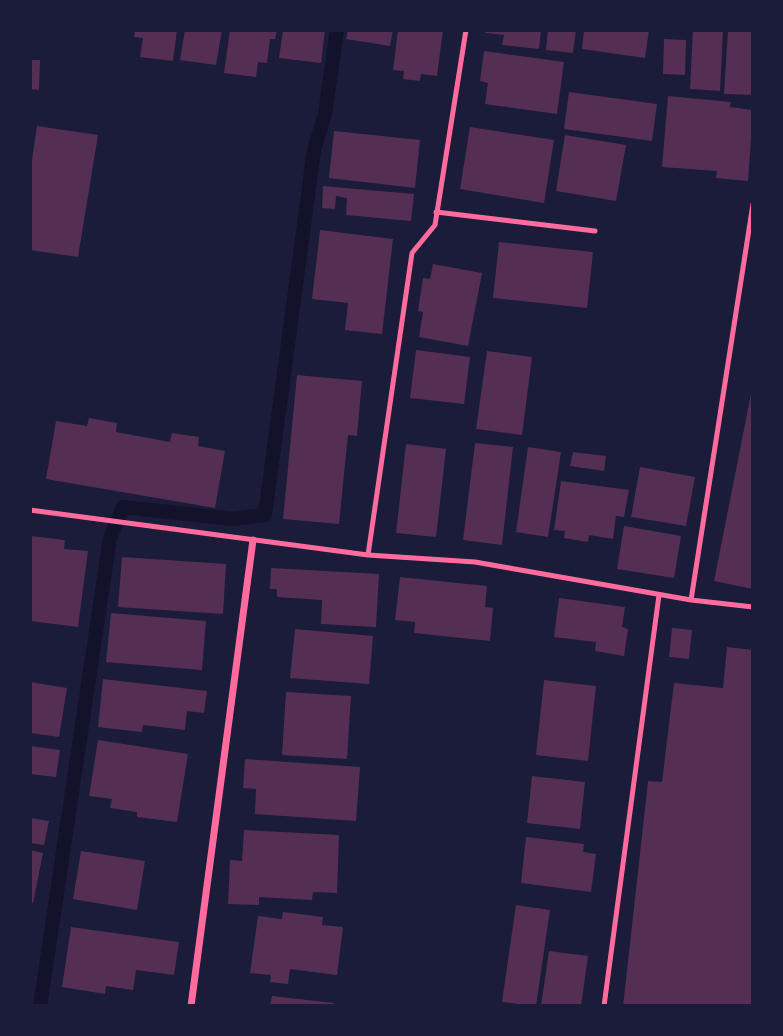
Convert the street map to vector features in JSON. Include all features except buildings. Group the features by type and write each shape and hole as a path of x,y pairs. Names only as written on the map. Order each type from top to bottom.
{"street":[{"path":"191,1006 253,540"}],"lane":[{"path":"368,555 412,253 435,225 466,30"},
{"path":"691,600 753,204"},
{"path":"436,212 595,231"},
{"path":"30,510 368,555 475,562 659,595 753,607"},
{"path":"604,1006 659,595"}],"waterway":[{"path":"40,1006 110,538 123,507 233,519 265,515 314,150 325,114 337,30"}]}
